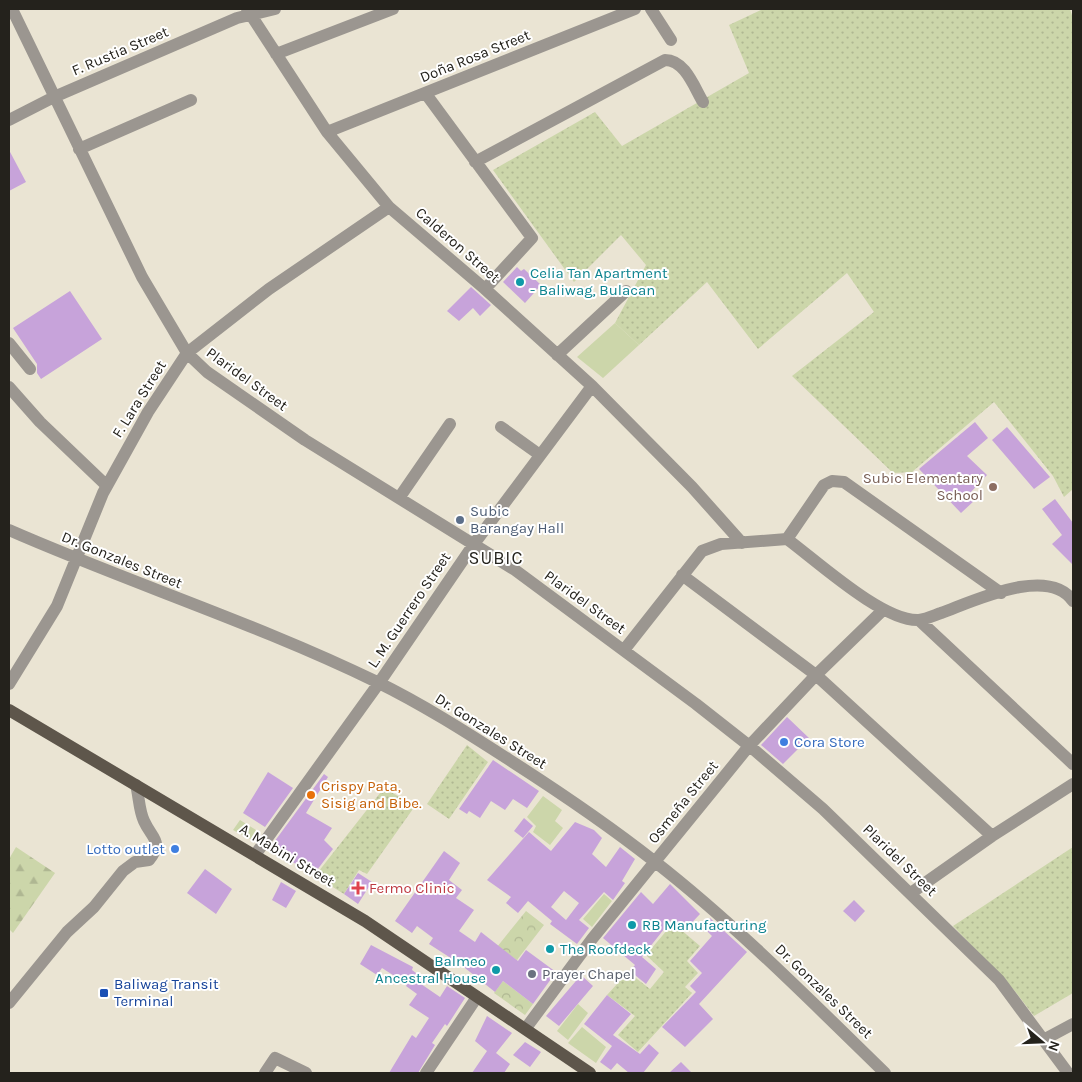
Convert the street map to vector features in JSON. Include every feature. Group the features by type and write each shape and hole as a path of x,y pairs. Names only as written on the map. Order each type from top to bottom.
{"main road":[{"name":"A. Mabini Street","path":"9,710 404,945 590,1073"}],"street":[{"name":"Plaridel Street","path":"12,9 142,277 186,354 249,402 515,570 624,650 749,746 823,809 999,980 1045,1039 1068,1073"},
{"name":"F. Rustia Street","path":"9,120 54,97 248,12 275,9"},
{"path":"276,54 393,9"},
{"name":"Doña Rosa Street","path":"327,132 635,9"},
{"path":"651,9 671,40"},
{"name":"Calderon Street","path":"248,12 327,132 389,207 485,289 592,386 692,487 742,543"},
{"path":"475,162 665,60 673,60 680,64 703,102"},
{"path":"426,94 532,238 485,289"},
{"path":"79,149 191,100"},
{"name":"F. Lara Street","path":"9,684 57,606 107,486 148,412 186,354 269,289 389,207"},
{"path":"557,355 626,291"},
{"path":"9,343 30,370"},
{"name":"L. M. Guerrero Street","path":"255,856 379,683 474,544 592,386"},
{"path":"9,387 40,422 107,486"},
{"path":"399,498 450,424"},
{"path":"501,427 540,455"},
{"path":"787,539 824,485 832,481 844,482 1001,592"},
{"name":"Dr. Gonzales Street","path":"9,530 76,559 295,645 379,683 474,737 585,809 655,862 762,954 885,1073"},
{"path":"624,650 702,551 711,546 787,539 883,610 920,620 1073,764"},
{"path":"682,575 816,675 992,836"},
{"path":"920,620 1001,592 1032,584 1054,587 1073,598"},
{"name":"Osmeña Street","path":"526,1028 592,939 749,746 816,675 883,610"},
{"path":"911,893 992,836 1073,784"},
{"path":"9,1003 67,932 94,907 123,871 134,862 149,860 156,850 156,841 144,820 136,785"},
{"path":"426,1073 477,997"},
{"path":"1045,1039 1073,1024"},
{"path":"265,1073 275,1058 306,1073"}],"green space":[{"path":"763,9 1070,9 1073,19 1073,489 1064,497 1053,476 994,402 912,472 893,473 792,376 874,312 847,273 758,349 707,282 639,345 615,323 646,265 621,235 574,282 493,170 595,112 622,146 749,73 729,25"},
{"path":"615,323 639,345 603,378 577,357"},
{"path":"467,745 488,762 449,819 427,804"},
{"path":"384,788 415,806 367,874 359,870 344,894 315,876"},
{"path":"543,796 562,810 555,821 563,828 550,845 533,832 536,826 527,817"},
{"path":"240,820 259,832 254,841 233,830"},
{"path":"16,847 55,873 13,933 9,929 9,859"},
{"path":"1073,847 1073,993 1034,1016 1014,990 953,926"},
{"path":"604,894 612,901 592,927 583,919"},
{"path":"526,911 544,925 517,960 497,947"},
{"path":"673,923 700,946 687,961 698,973 685,987 692,993 638,1052 618,1035 635,1016 607,995 628,972 650,989 664,972 646,955"},
{"path":"503,981 533,1004 525,1015 494,993"},
{"path":"578,1004 588,1013 568,1040 557,1031"},
{"path":"582,1027 606,1047 596,1063 568,1043"}],"building":[{"path":"9,150 26,182 9,191"},
{"name":"Celia Tan Apartment - Baliwag, Bulacan","path":"517,267 521,271 524,269 541,285 525,303 503,282"},
{"path":"471,287 491,305 480,316 473,308 459,321 447,311"},
{"path":"70,291 102,339 41,379 37,373 37,364 13,328"},
{"path":"975,422 988,438 967,456 987,475 969,494 975,500 961,513 919,469"},
{"path":"1007,427 1050,477 1034,489 992,440"},
{"path":"1055,499 1073,523 1073,565 1052,544 1062,535 1042,509"},
{"name":"Cora Store","path":"787,717 809,738 783,764 761,745"},
{"path":"493,760 539,791 527,808 513,799 505,810 491,801 480,818 469,811 467,814 459,809"},
{"path":"268,772 293,788 265,827 243,813"},
{"path":"324,774 328,777 306,813 332,828 324,840 333,849 314,874 269,849"},
{"path":"524,818 533,826 523,838 514,831"},
{"path":"575,822 594,830 602,838 592,854 606,867 620,847 635,859 622,881 625,883 613,900 604,892 579,920 589,928 577,944 550,924 552,921 528,901 518,913 506,903 511,897 487,880 529,832 551,851","holes":["564,891 579,903 566,920 551,907"]},
{"path":"444,851 460,863 449,880 462,890 456,898 474,910 459,931 475,942 481,932 518,961 526,950 556,972 533,1004 503,981 495,992 460,964 429,944 433,938 417,926 412,933 395,921"},
{"path":"205,869 232,889 216,914 187,893"},
{"name":"Fermo Clinic","path":"358,873 372,882 358,904 344,894"},
{"path":"281,882 296,891 286,908 272,900"},
{"path":"670,884 700,914 685,930 672,919 642,957 656,969 646,984 630,971 635,965 603,938 641,892 653,904"},
{"path":"854,900 865,911 855,922 843,911"},
{"path":"710,918 747,952 699,1004 713,1019 685,1047 662,1027 696,992 690,986 702,973 690,961 712,936 703,927"},
{"path":"371,945 413,967 412,970 424,979 421,984 440,997 447,986 465,998 447,1026 445,1024 432,1043 435,1045 418,1073 389,1073 412,1035 416,1038 429,1018 409,1005 417,994 406,986 407,984 382,968 377,975 360,964"},
{"path":"581,975 593,986 559,1026 546,1016"},
{"path":"607,995 631,1014 613,1035 640,1054 649,1044 659,1053 643,1073 629,1073 617,1063 611,1070 600,1062 612,1046 584,1024"},
{"path":"487,1016 512,1033 496,1053 510,1064 504,1073 472,1073 487,1051 475,1041"},
{"path":"525,1042 541,1052 530,1067 513,1055"},
{"path":"681,1062 692,1073 669,1073"}],"place":[{"name":"Celia Tan Apartment - Baliwag, Bulacan","path":"520,282"},
{"name":"Subic Elementary School","path":"993,487"},
{"name":"Subic Barangay Hall","path":"460,520"},
{"name":"Cora Store","path":"784,742"},
{"name":"Crispy Pata, Sisig and Bibe.","path":"311,795"},
{"name":"Lotto outlet","path":"175,849"},
{"name":"Fermo Clinic","path":"358,888"},
{"name":"RB Manufacturing","path":"632,925"},
{"name":"The Roofdeck","path":"550,949"},
{"name":"Balmeo Ancestral House","path":"496,970"},
{"name":"Prayer Chapel","path":"532,974"},
{"name":"Baliwag Transit Terminal","path":"104,993"}],"district":[{"name":"SUBIC","path":"496,558"}]}
